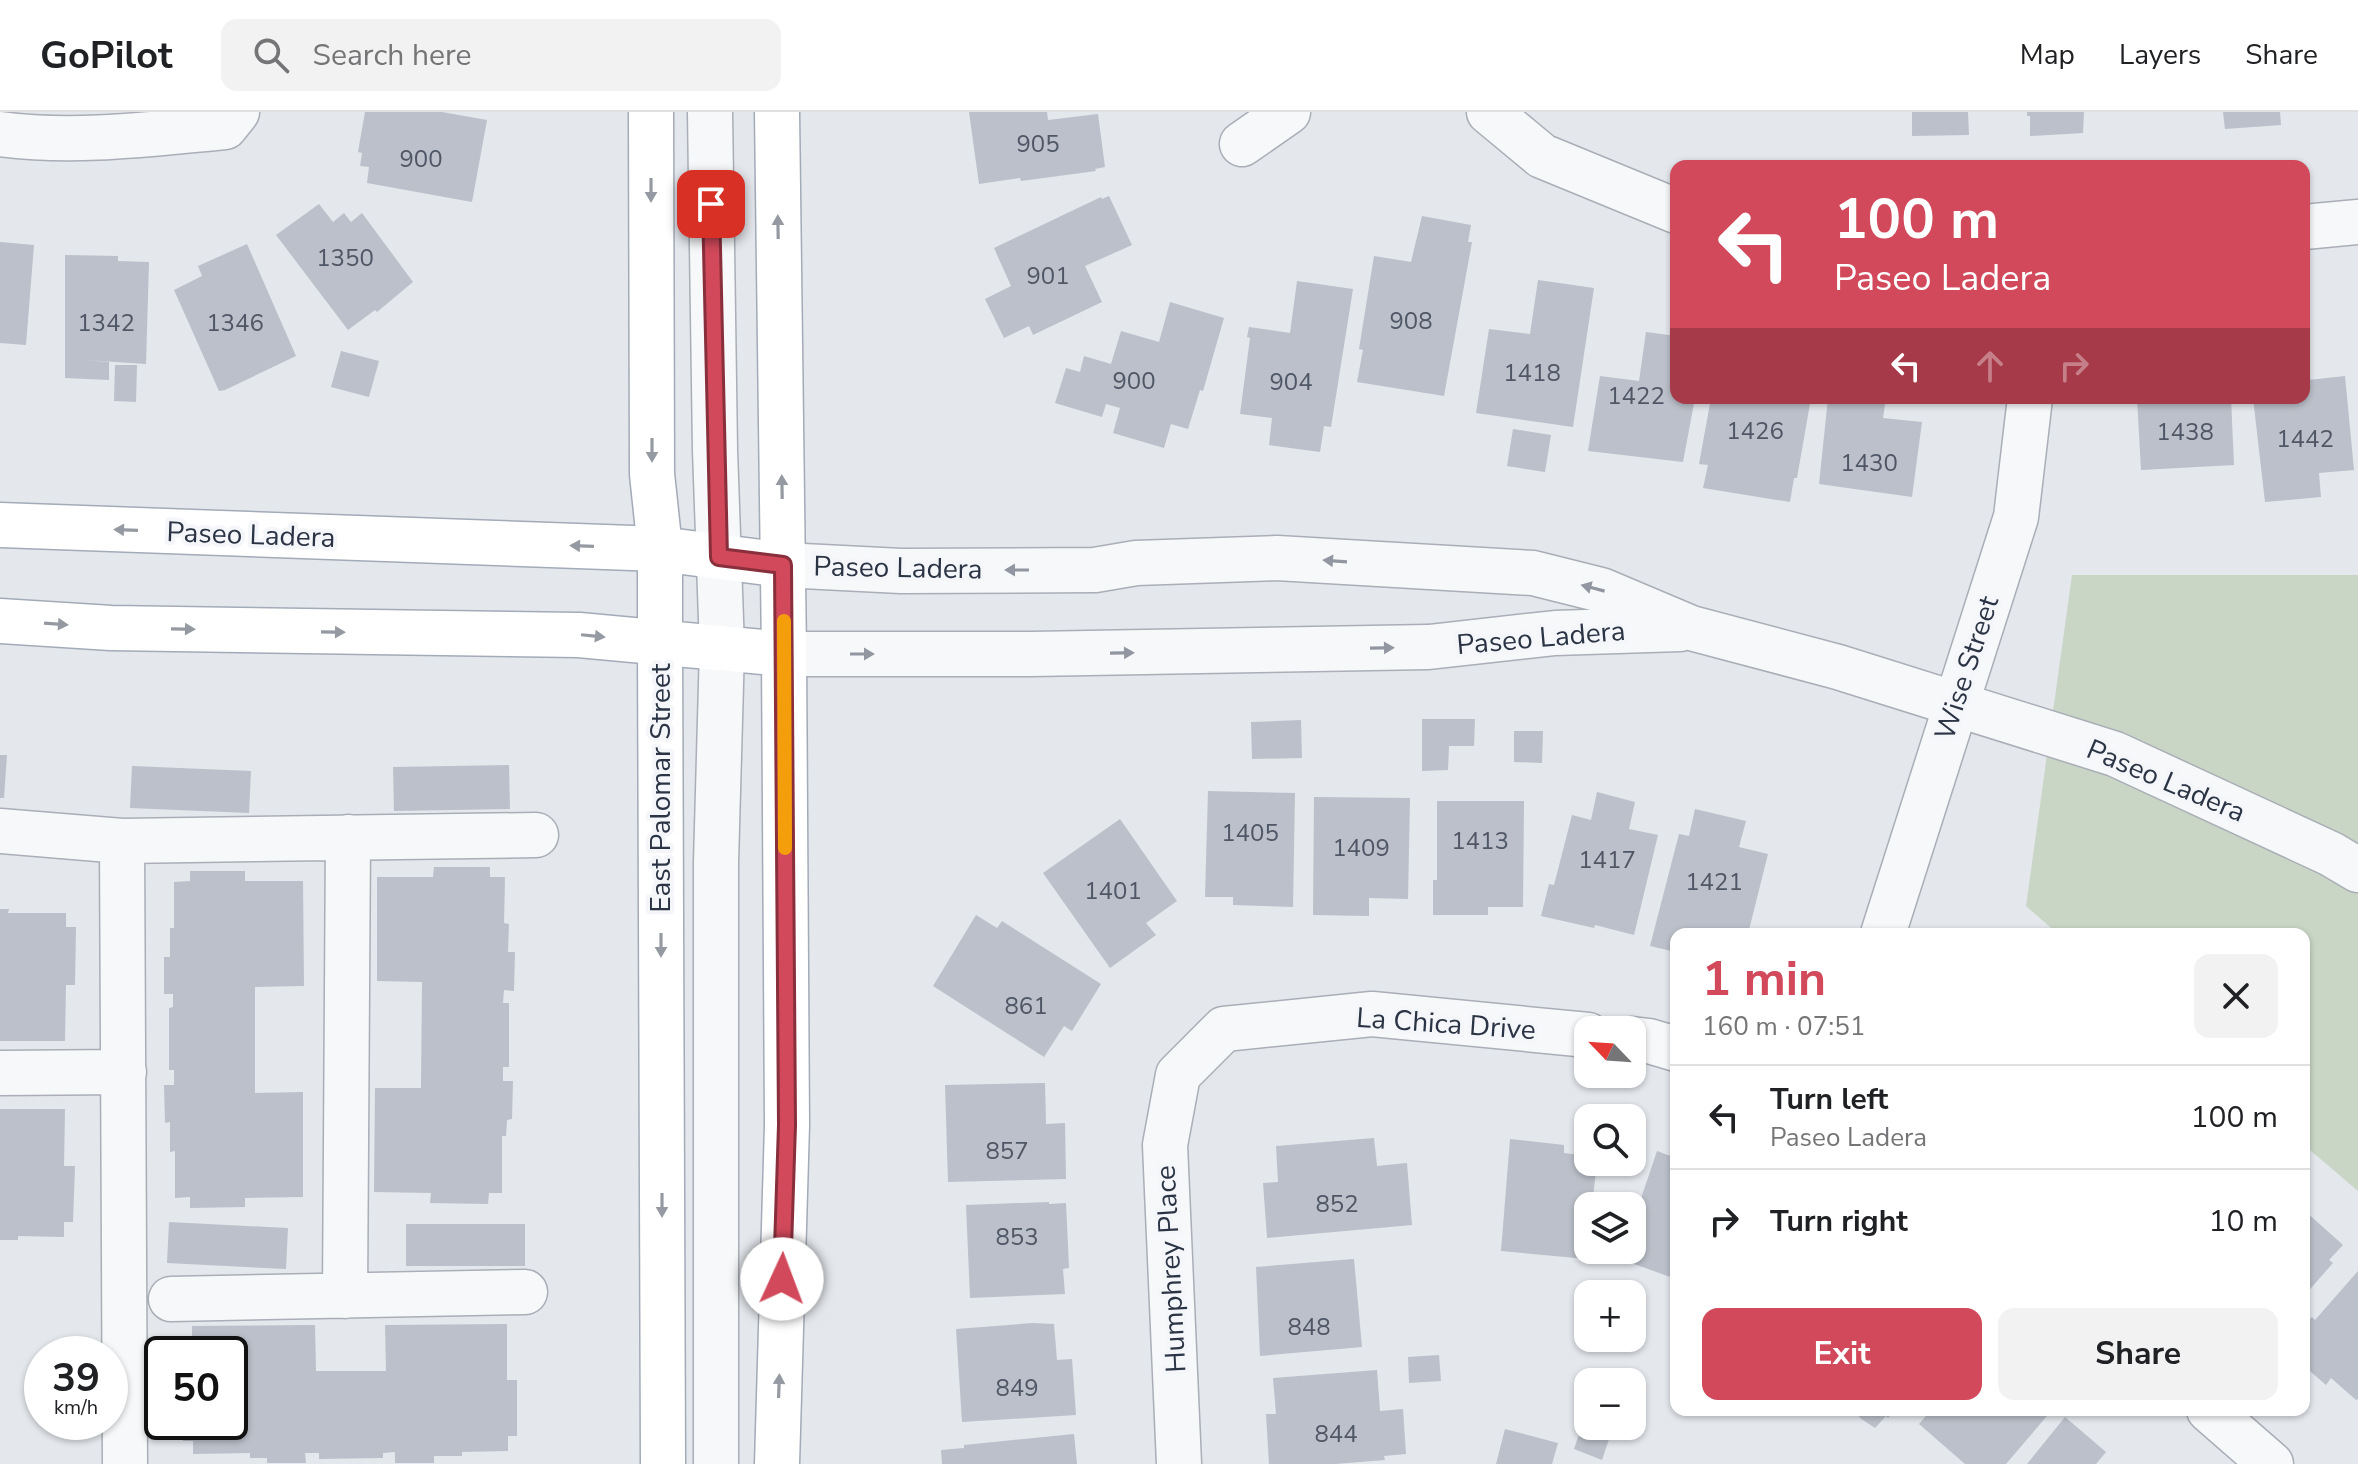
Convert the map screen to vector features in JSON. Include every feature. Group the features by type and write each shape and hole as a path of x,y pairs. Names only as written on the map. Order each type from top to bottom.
{"main road":[{"name":"East Palomar Street","path":"651,112 652,474 660,549 663,1464"},
{"path":"777,112 787,1125 777,1464"},
{"name":"Paseo Ladera","path":"0,525 660,549 783,565"},
{"name":"Paseo Ladera","path":"0,621 127,628 579,635 784,654"}],"street":[{"path":"710,112 722,648 716,863 716,1464"},
{"path":"1242,144 1288,112"},
{"path":"1489,112 1542,156 1670,209"},
{"path":"0,134 32,138 104,138 231,119"},
{"path":"2310,226 2358,222"},
{"name":"Wise Street","path":"1885,928 2016,517 2029,404"},
{"name":"Paseo Ladera","path":"783,565 901,571 1095,570 1136,563 1277,558 1533,573 1601,590 1691,628 1838,667 2115,754 2331,854 2358,870"},
{"name":"Paseo Ladera","path":"784,654 1032,654 1429,647 1555,633 1691,628"},
{"path":"0,831 122,841 536,835"},
{"path":"345,1296 348,837"},
{"path":"122,841 125,1464"},
{"name":"La Chica Drive","path":"1178,1075 1224,1029 1372,1014 1574,1034"},
{"path":"1646,1041 1670,1047"},
{"path":"0,1073 124,1072"},
{"name":"Humphrey Place","path":"1178,1075 1165,1145 1179,1464"},
{"path":"171,1299 525,1292"},
{"path":"2216,1416 2271,1464"}],"green space":[{"path":"2072,575 2358,575 2358,1191 2310,1150 2310,928 2051,928 2026,906"}],"building":[{"path":"365,112 442,112 487,120 472,202 367,183 369,167 360,166 362,153 358,152"},
{"path":"969,112 1047,112 1048,120 1098,114 1105,167 1096,171 979,184"},
{"path":"1912,112 1968,112 1969,135 1912,136"},
{"path":"2027,112 2084,112 2083,133 2030,136 2030,116"},
{"path":"2223,112 2280,112 2281,125 2225,129"},
{"path":"1109,196 1132,245 1085,266 1102,302 1033,335 1029,326 1004,338 985,299 1011,286 994,248"},
{"path":"319,204 333,222 344,213 351,222 362,213 413,282 377,312 375,310 348,330 276,235"},
{"path":"1422,216 1471,225 1468,242 1472,242 1444,396 1357,382 1363,350 1359,349 1374,256 1411,262"},
{"path":"0,242 34,245 26,345 0,343"},
{"path":"247,244 296,356 219,391 174,290 202,276 198,266"},
{"path":"65,255 118,256 118,261 149,262 146,364 84,360 109,362 109,380 65,378"},
{"path":"1538,280 1594,288 1573,427 1476,413 1489,329 1530,334"},
{"path":"1297,281 1353,289 1331,427 1324,426 1320,452 1269,445 1272,418 1240,414 1249,327 1290,333"},
{"path":"1170,302 1224,318 1203,391 1200,390 1188,429 1171,424 1164,448 1113,433 1120,408 1106,404 1102,417 1055,403 1066,368 1080,372 1084,356 1111,364 1121,331 1159,342"},
{"path":"1646,332 1670,335 1670,404 1694,404 1683,462 1588,451 1600,376 1639,381"},
{"path":"341,351 379,361 369,397 331,387"},
{"path":"115,365 137,365 136,402 114,401"},
{"path":"2345,376 2354,470 2319,473 2321,497 2265,502 2254,404 2310,404 2310,380"},
{"path":"1710,404 1810,404 1790,502 1703,488 1708,465 1699,464"},
{"path":"1827,404 1885,404 1883,418 1922,422 1912,497 1819,484"},
{"path":"2137,404 2231,404 2234,465 2141,470"},
{"path":"1513,429 1551,435 1545,472 1507,466"},
{"path":"1422,719 1475,719 1474,746 1449,746 1448,770 1422,771"},
{"path":"1301,720 1302,758 1252,759 1251,722"},
{"path":"1514,731 1543,731 1542,763 1514,762"},
{"path":"0,755 7,755 4,798 0,798"},
{"path":"509,765 510,809 394,811 393,767"},
{"path":"132,766 251,771 249,813 130,808"},
{"path":"1208,791 1295,793 1293,907 1233,905 1233,897 1205,897"},
{"path":"1597,792 1635,802 1629,829 1658,835 1634,935 1541,916 1549,884 1554,885 1572,815 1591,820"},
{"path":"1314,797 1410,798 1408,899 1369,898 1369,916 1313,915"},
{"path":"1437,801 1524,801 1523,907 1488,907 1488,915 1433,915 1433,880 1437,880"},
{"path":"1695,809 1746,821 1739,847 1768,854 1750,928 1670,928 1670,951 1650,946 1679,834 1689,836"},
{"path":"1120,819 1177,901 1146,923 1156,935 1110,968 1043,873"},
{"path":"434,867 490,867 490,877 505,877 504,923 509,924 508,952 515,952 514,991 504,990 503,1003 509,1003 509,1067 503,1067 503,1081 513,1081 512,1119 507,1120 506,1136 502,1136 502,1193 489,1193 488,1204 430,1203 431,1193 374,1192 375,1088 421,1088 422,982 377,981 377,877 433,877"},
{"path":"190,871 245,871 245,881 303,881 304,986 255,987 255,1093 303,1092 303,1197 245,1198 245,1207 190,1208 190,1197 175,1198 175,1151 170,1152 170,1122 165,1123 164,1085 174,1085 174,1070 169,1070 169,1008 173,1007 173,994 164,994 164,957 170,957 170,928 174,928 174,882 190,881"},
{"path":"0,909 9,909 8,913 66,913 66,927 76,927 75,985 66,985 65,1041 0,1041"},
{"path":"976,915 997,928 1002,921 1101,984 1072,1031 1064,1026 1044,1057 933,986"},
{"path":"1045,1083 1046,1124 1065,1123 1066,1179 948,1182 945,1085"},
{"path":"0,1109 65,1109 64,1166 75,1166 73,1222 64,1222 64,1237 18,1236 18,1240 0,1240"},
{"path":"1374,1138 1377,1166 1407,1163 1412,1225 1267,1238 1263,1183 1278,1182 1276,1146"},
{"path":"1510,1139 1564,1145 1564,1153 1574,1154 1574,1176 1595,1176 1594,1192 1574,1192 1574,1258 1501,1251"},
{"path":"1657,1151 1670,1156 1670,1277 1634,1264 1646,1264 1646,1192 1643,1192"},
{"path":"1066,1203 1069,1268 1063,1269 1065,1294 970,1298 966,1205"},
{"path":"2310,1215 2343,1245 2329,1260 2333,1263 2310,1289"},
{"path":"169,1222 288,1228 286,1269 167,1263"},
{"path":"406,1224 525,1224 525,1266 406,1266"},
{"path":"1354,1259 1362,1347 1260,1356 1256,1267"},
{"path":"2358,1271 2358,1399 2331,1378 2326,1385 2310,1371 2310,1319 2315,1320"},
{"path":"507,1324 507,1380 517,1380 517,1436 508,1436 508,1451 434,1456 434,1463 395,1463 395,1452 383,1453 383,1458 319,1459 319,1453 305,1453 306,1463 267,1463 267,1458 250,1458 250,1453 193,1454 193,1441 183,1441 248,1440 248,1336 192,1336 192,1326 315,1325 316,1371 386,1371 385,1325"},
{"path":"1054,1324 1057,1360 1072,1359 1076,1415 962,1422 956,1329"},
{"path":"1439,1355 1441,1381 1409,1383 1408,1357"},
{"path":"1377,1370 1380,1411 1403,1409 1406,1454 1384,1456 1385,1460 1335,1464 1269,1464 1266,1414 1276,1414 1273,1378"},
{"path":"1859,1416 1886,1416 1875,1428"},
{"path":"1926,1416 2047,1416 2006,1464 1965,1464 1919,1424"},
{"path":"2065,1417 2106,1452 2096,1464 2027,1464"},
{"path":"1505,1429 1558,1443 1552,1464 1496,1464"},
{"path":"1074,1434 1077,1464 942,1464 941,1450"},
{"path":"1577,1440 1609,1440 1602,1460 1574,1449"}],"slow traffic":[{"path":"784,621 785,848"}],"route":[{"path":"711,204 719,557 783,565 787,1125 782,1279"}]}
